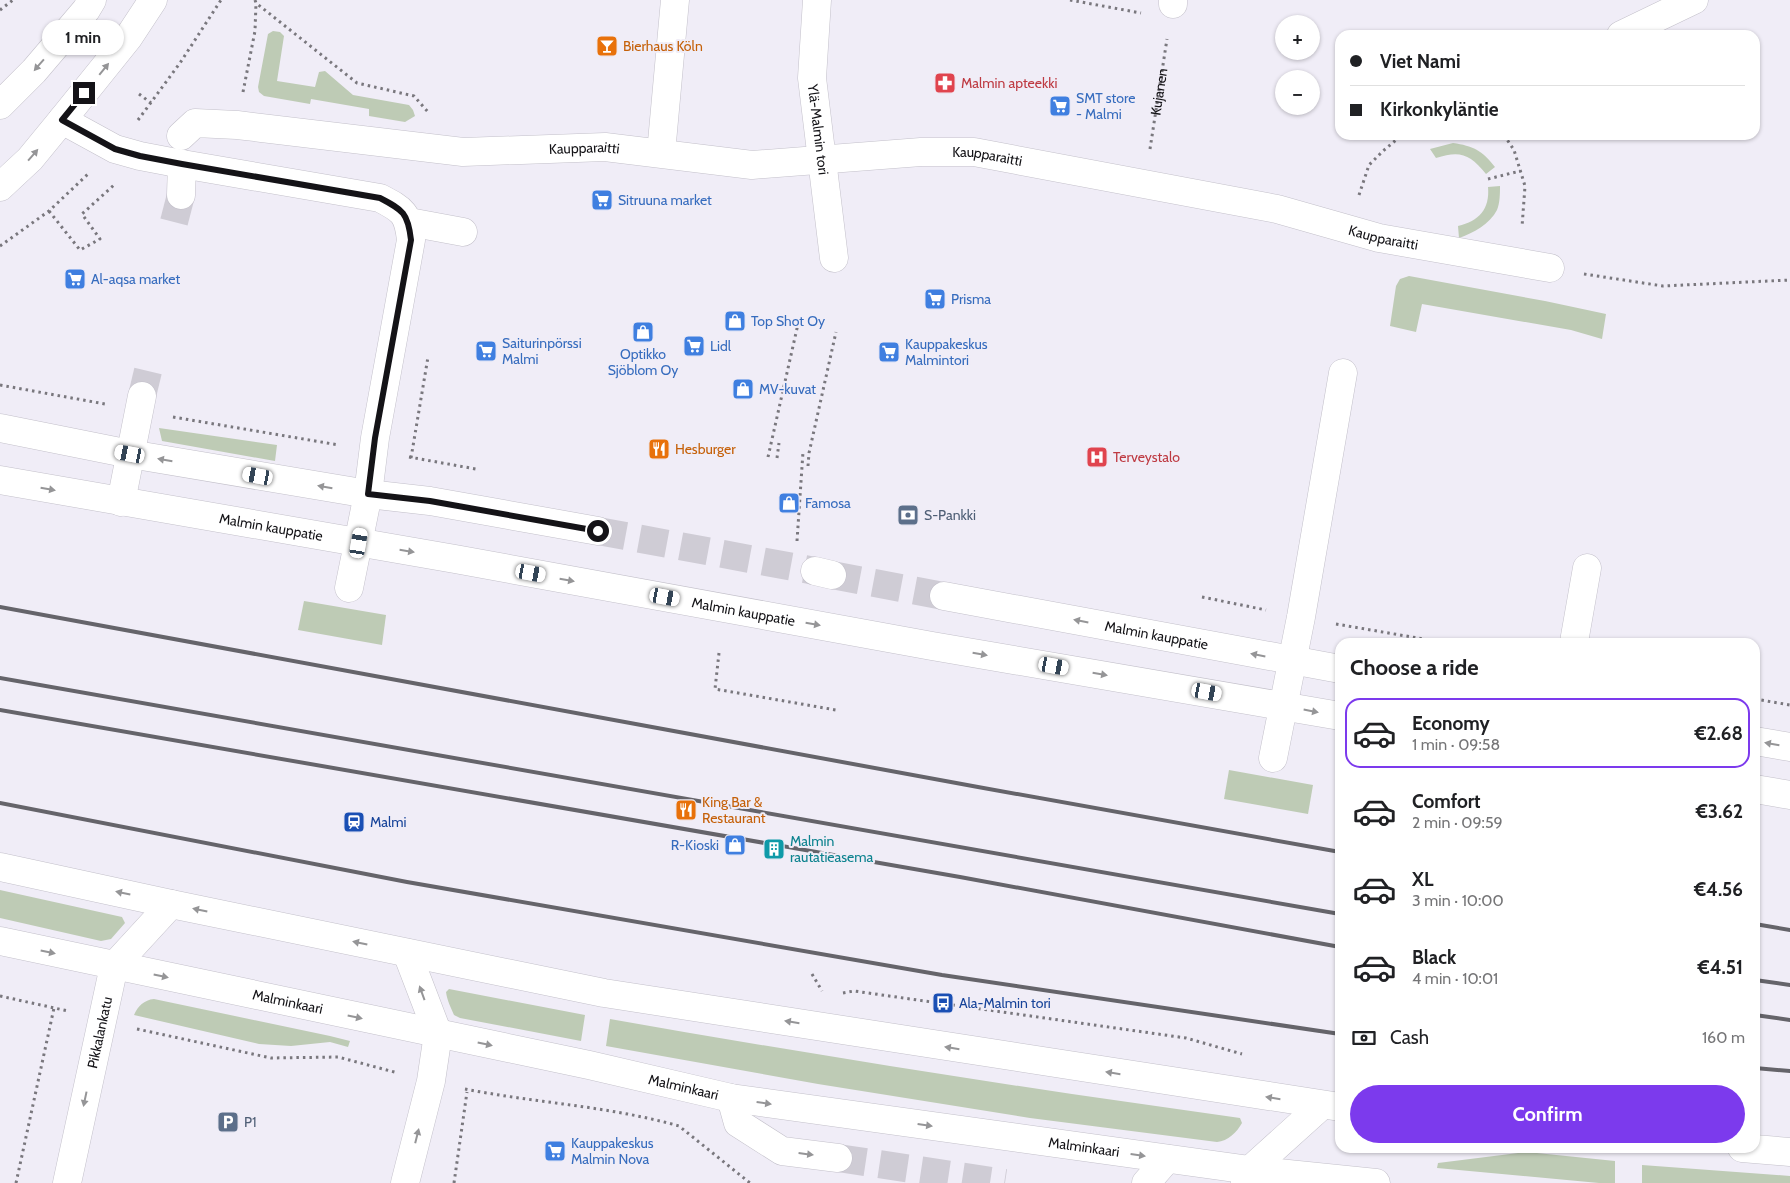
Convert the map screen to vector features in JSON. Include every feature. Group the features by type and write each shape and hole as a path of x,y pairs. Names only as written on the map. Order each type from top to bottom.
{"main road":[{"path":"0,105 34,71 86,10 92,0"},
{"path":"0,187 30,159 62,120 128,38 153,0"},
{"path":"661,153 675,0"},
{"name":"Ylä-Malmin tori","path":"817,0 812,78 834,258"},
{"path":"1631,30 1694,0"},
{"path":"62,120 115,149 182,164 380,198 398,208 409,222 411,240 375,438 368,494 349,588"},
{"name":"Kaupparaitti","path":"181,136 195,123 237,125 463,152 605,147 752,165 921,152 974,152 1277,209 1379,238 1550,268"},
{"path":"181,195 182,164"},
{"path":"409,222 463,232"},
{"path":"1273,758 1301,617 1343,373"},
{"path":"121,502 140,403"},
{"path":"0,428 130,454 368,494 430,501 598,531"},
{"name":"Malmin kauppatie","path":"0,480 1335,715"},
{"path":"1575,638 1587,568"},
{"name":"Malmin kauppatie","path":"944,596 1335,668"},
{"path":"1760,742 1790,747"},
{"path":"1760,791 1790,795"},
{"path":"0,866 171,904 604,993 1331,1106"},
{"name":"Pikkalankatu","path":"67,1183 114,966 171,904"},
{"name":"Malminkaari","path":"0,942 589,1065 731,1098 1168,1159 1247,1176 1376,1183"},
{"path":"405,1183 431,1081 438,1034 407,953"},
{"path":"731,1098 738,1123 782,1151 838,1158"},
{"path":"1247,1176 1331,1106"},
{"path":"1760,1150 1790,1152"},
{"path":"1146,1183 1168,1159"}],"path":[{"path":"0,10 13,0"},
{"path":"0,246 48,211 115,149 180,63 221,0"},
{"path":"1070,0 1172,8"},
{"path":"244,84 255,31 256,2"},
{"path":"256,2 357,83 414,96 463,152"},
{"name":"Kujanen","path":"1144,185 1172,8"},
{"path":"140,94 151,103"},
{"path":"1348,229 1369,165 1396,140"},
{"path":"1507,140 1514,150 1525,186 1519,263"},
{"path":"1488,179 1520,171"},
{"path":"48,211 80,250 100,239 82,214 117,182"},
{"path":"1550,268 1663,286 1790,280"},
{"path":"768,457 798,324"},
{"path":"808,466 836,332"},
{"path":"0,385 140,403 347,447"},
{"path":"776,458 779,443"},
{"path":"797,541 803,452"},
{"path":"404,456 476,469"},
{"path":"1202,597 1419,638"},
{"path":"719,653 715,689 836,710"},
{"path":"1760,700 1790,705"},
{"path":"812,974 825,996"},
{"path":"834,994 854,991 1186,1038 1242,1054"},
{"path":"0,996 140,1030 271,1058 338,1057 467,1089 664,1122 679,1126 750,1183"},
{"path":"16,1183 54,1008"},
{"path":"454,1183 467,1089"}],"green space":[{"path":"273,31 280,32 284,36 277,81 315,87 319,72 325,71 353,95 409,105 415,116 405,122 369,116 369,109 311,99 310,104 264,96 259,92 258,87 268,34"},
{"path":"1453,143 1477,150 1486,156 1495,167 1486,174 1469,158 1452,154 1436,158 1430,149"},
{"path":"1500,186 1499,204 1494,215 1481,227 1459,238 1458,226 1472,221 1485,208 1488,187"},
{"path":"1409,276 1606,314 1602,339 1571,330 1422,304 1416,332 1390,326 1396,286 1400,279"},
{"path":"159,428 277,445 275,461 162,441"},
{"path":"304,601 386,615 382,645 298,630"},
{"path":"1229,770 1313,785 1308,814 1224,799"},
{"path":"0,890 122,917 125,923 111,939 101,941 0,918"},
{"path":"449,989 585,1015 581,1041 460,1018 454,1015 449,1004 446,992"},
{"path":"154,999 350,1041 348,1047 330,1042 291,1046 259,1044 134,1015 142,1004"},
{"path":"610,1019 925,1072 1240,1118 1242,1123 1232,1136 1217,1142 1030,1118 818,1084 606,1046"},
{"path":"1519,1153 1615,1161 1615,1183 1437,1168 1438,1163"},
{"path":"1642,1165 1790,1176 1790,1183 1642,1183"}],"tunnel":[{"path":"174,222 181,195"},
{"path":"142,396 148,371"},
{"path":"598,531 815,571"},
{"path":"832,575 944,596"},
{"path":"838,1158 1005,1183"}],"railway":[{"path":"0,607 1335,851"},
{"path":"0,678 1335,913"},
{"path":"0,710 960,877 1335,946"},
{"path":"0,803 407,882 942,975 1335,1033"},
{"path":"1760,925 1790,930"},
{"path":"1760,981 1790,985"},
{"path":"1760,1016 1790,1020"},
{"path":"1760,1068 1790,1071"}],"place":[{"name":"Bierhaus Köln","path":"607,46"},
{"name":"Malmin apteekki","path":"945,83"},
{"name":"SMT store - Malmi","path":"1060,106"},
{"name":"Sitruuna market","path":"602,200"},
{"name":"Al-aqsa market","path":"75,279"},
{"name":"Prisma","path":"935,299"},
{"name":"Top Shot Oy","path":"735,321"},
{"name":"Optikko Sjöblom Oy","path":"643,332"},
{"name":"Lidl","path":"694,346"},
{"name":"Saiturinpörssi Malmi","path":"486,351"},
{"name":"Kauppakeskus Malmintori","path":"889,352"},
{"name":"MV-kuvat","path":"743,389"},
{"name":"Hesburger","path":"659,449"},
{"name":"Terveystalo","path":"1097,457"},
{"name":"Famosa","path":"789,503"},
{"name":"S-Pankki","path":"908,515"},
{"name":"King Bar & Restaurant","path":"686,810"},
{"name":"Malmi","path":"354,822"},
{"name":"R-Kioski","path":"735,845"},
{"name":"Malmin rautatieasema","path":"774,849"},
{"name":"Ala-Malmin tori","path":"943,1003"},
{"name":"P1","path":"228,1122"},
{"name":"Kauppakeskus Malmin Nova","path":"555,1151"}],"route":[{"path":"84,93 62,120 115,149 182,164 380,198 398,208 409,222 411,240 375,438 368,494 430,501 598,531"}]}
